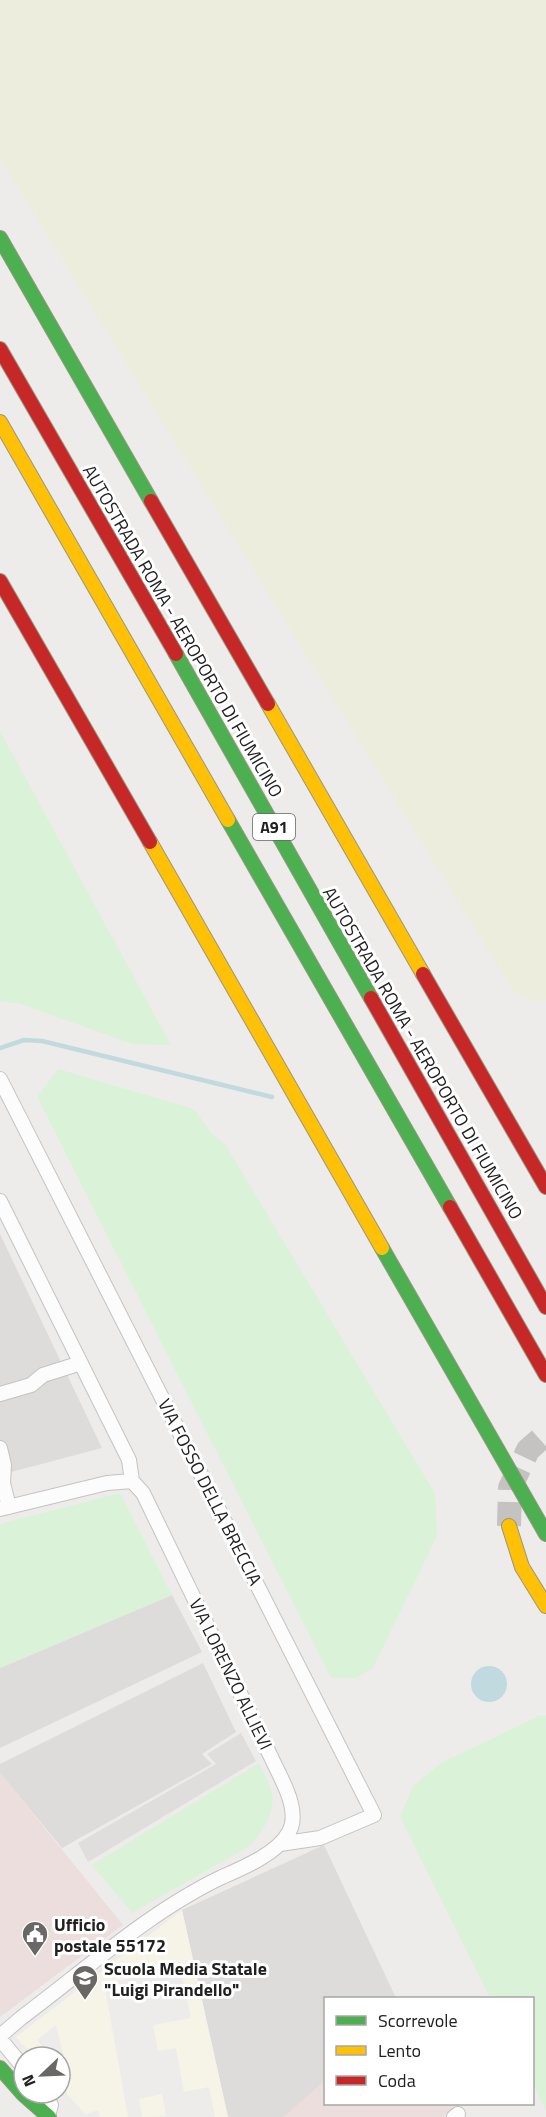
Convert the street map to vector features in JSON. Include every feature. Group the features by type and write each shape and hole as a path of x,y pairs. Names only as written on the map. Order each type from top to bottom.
{"main road":[{"path":"0,238 546,1187"},
{"name":"AUTOSTRADA ROMA - AEROPORTO DI FIUMICINO","path":"0,349 546,1307"},
{"name":"A91","path":"0,422 546,1375"},
{"path":"0,580 546,1534"},
{"path":"508,1526 522,1567 546,1605"},
{"path":"0,2068 12,2081"},
{"path":"36,2105 49,2116"}],"street":[{"name":"VIA FOSSO DELLA BRECCIA","path":"0,1079 374,1815 320,1838 280,1844"},
{"name":"VIA LORENZO ALLIEVI","path":"0,1201 129,1460 132,1481 143,1493 281,1779 293,1817 289,1833 280,1844 253,1863 198,1889 169,1907 86,1969 0,2038 12,2053"},
{"path":"0,1394 31,1385 43,1375 81,1363"},
{"path":"0,1448 4,1465 1,1481 4,1508 108,1483 132,1481"}],"shaded area":[{"path":"0,0 546,0 546,1000 533,1003 512,989 0,159"},
{"path":"0,1234 102,1448 0,1475"},
{"path":"172,1595 202,1652 0,1748 0,1668"},
{"path":"203,1663 236,1732 202,1754 212,1764 62,1848 0,1773 0,1764"},
{"path":"241,1733 256,1761 88,1862 78,1843 216,1764 207,1754"},
{"path":"0,1773 123,1925 0,2017"},
{"path":"324,1845 396,1997 324,1997 324,2082 284,2117 228,2117 182,1910"},
{"name":"Scuola Media Statale \"Luigi Pirandello\"","path":"182,1910 228,2117 215,2117 209,2087 184,2092 176,2048 158,2051 153,2025 191,2018 180,1964 142,1971 142,1976 104,1983 128,2117 100,2117 98,2110 85,2114 72,2099 72,2045 61,2045 56,2025 37,2040 41,2045 23,2045 16,2037"},
{"path":"324,2082 324,2105 458,2105 444,2117 284,2117"},
{"path":"162,2094 166,2116 142,2117 139,2099"}],"green space":[{"path":"0,731 171,1045 132,1044 21,1004 0,1001"},
{"path":"58,1069 194,1109 213,1135 225,1144 435,1493 437,1536 373,1668 356,1678 331,1678 37,1097"},
{"path":"120,1493 172,1595 0,1668 0,1524"},
{"path":"539,1716 546,1716 546,2111 534,2086 534,1997 490,1997 400,1817 413,1786 441,1763"},
{"path":"259,1763 273,1798 268,1820 250,1846 132,1913 92,1865"}],"water":[{"path":"489,1666 502,1671 507,1684 502,1697 489,1702 476,1697 471,1684 476,1671"}],"waterway":[{"path":"0,1048 24,1040 42,1041 272,1097"}],"tunnel":[{"path":"509,1526 510,1488 528,1450 546,1434"}],"traffic: fast":[{"path":"0,238 151,501"},
{"path":"176,654 371,998"},
{"path":"228,820 450,1207"},
{"path":"382,1248 546,1534"},
{"path":"0,2068 23,2094 49,2117"}],"traffic: slow":[{"path":"0,422 228,820"},
{"path":"268,704 423,974"},
{"path":"150,842 382,1248"},
{"path":"509,1526 522,1567 546,1606"}],"traffic: jam":[{"path":"0,349 176,654"},
{"path":"151,501 268,704"},
{"path":"0,581 150,842"},
{"path":"423,974 546,1187"},
{"path":"371,998 546,1307"},
{"path":"450,1207 546,1375"}],"place":[{"name":"Ufficio postale 55172","path":"35,1957"},
{"name":"Scuola Media Statale \"Luigi Pirandello\"","path":"85,2001"}]}
